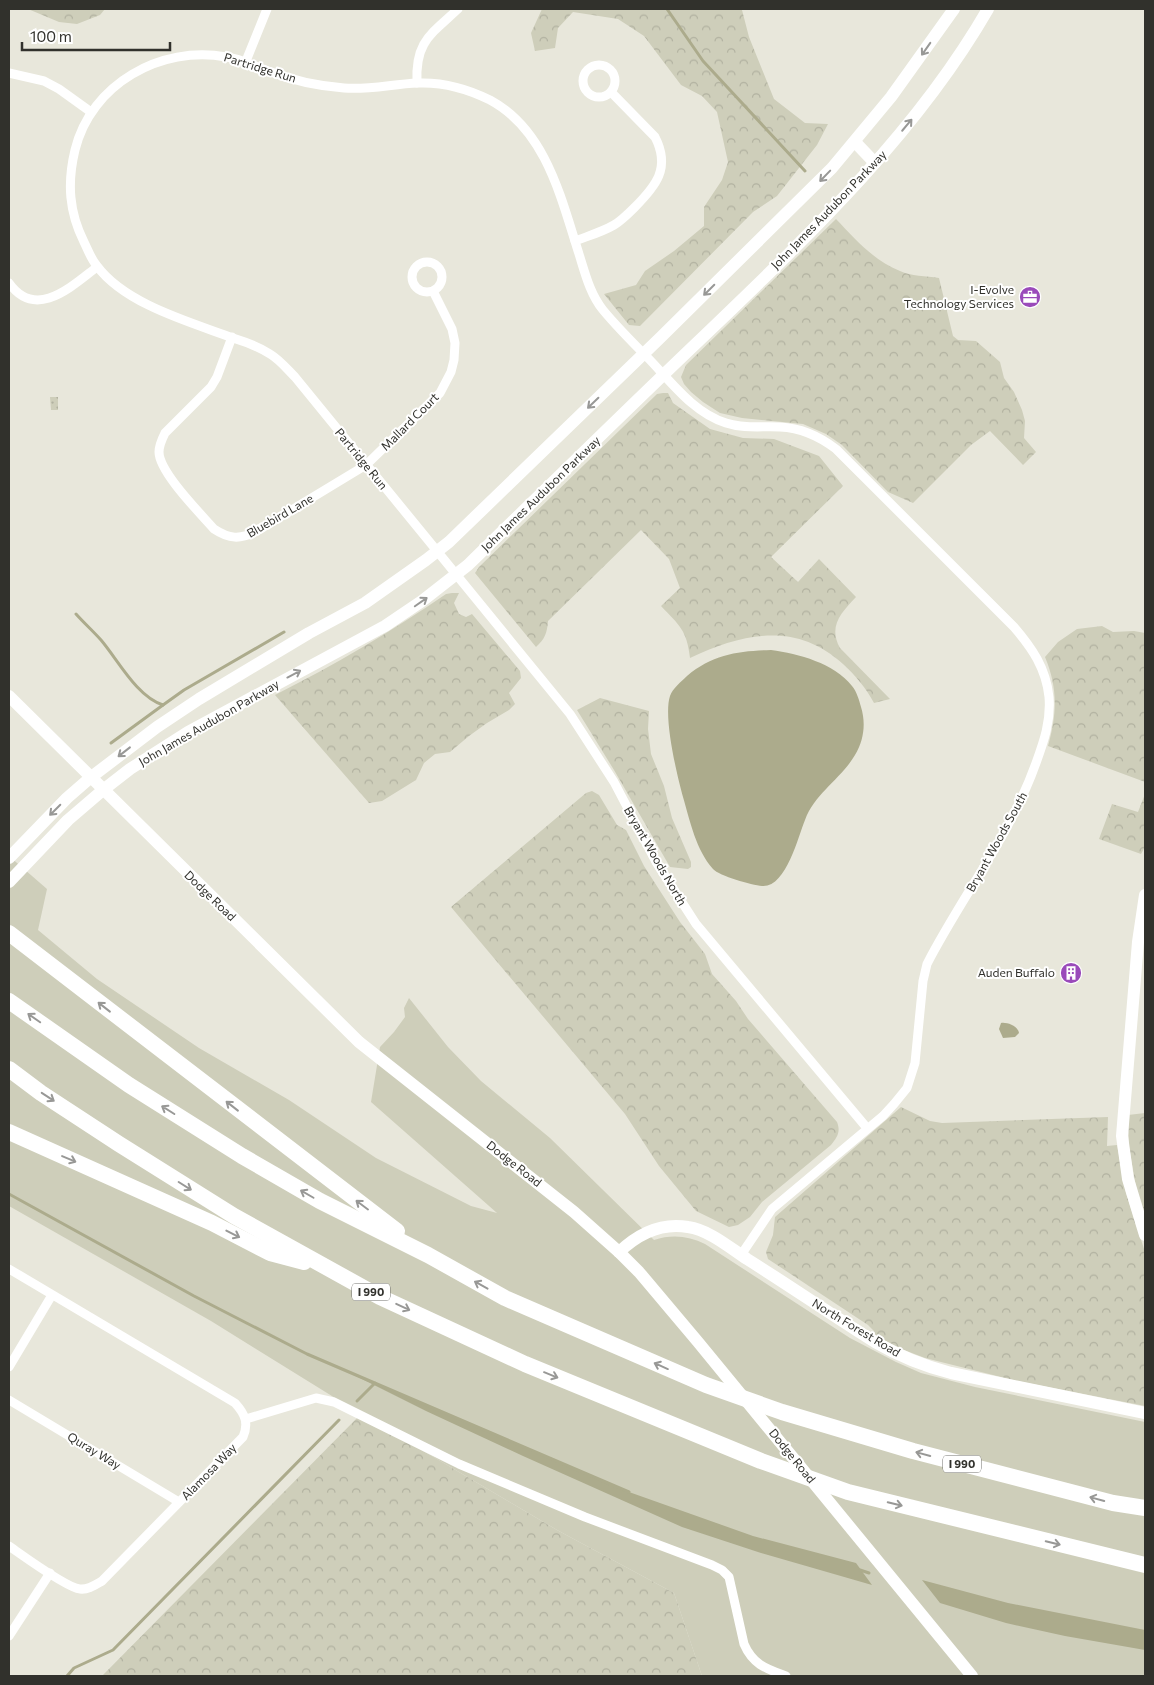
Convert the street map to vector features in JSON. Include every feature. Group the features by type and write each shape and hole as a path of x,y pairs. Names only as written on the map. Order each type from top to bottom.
{"highway":[{"path":"9,933 428,1255"},
{"name":"I 990","path":"9,1001 129,1085 242,1156 320,1201 428,1255 505,1298 706,1386 782,1412 912,1451 1113,1503 1145,1508"},
{"name":"I 990","path":"9,1069 41,1093 226,1211 380,1297 525,1364 761,1461 848,1492 1145,1565"},
{"path":"9,1132 212,1223 270,1253 331,1270"}],"main road":[{"name":"John James Audubon Parkway","path":"9,858 67,798 90,778 175,714 309,633 365,603 437,552 644,354 811,190 855,142 897,90 954,9"},
{"name":"John James Audubon Parkway","path":"9,882 48,840 102,790 130,769 188,732 385,626 456,575 808,235 876,163 959,56 988,9"},
{"path":"855,142 876,163"},
{"name":"Dodge Road","path":"9,696 359,1042 574,1212 639,1272 972,1676"},
{"path":"1145,895 1140,919 1122,1136 1128,1179 1145,1235"},
{"name":"North Forest Road","path":"619,1252 632,1240 647,1231 662,1227 681,1226 692,1228 706,1233 875,1342 916,1362 938,1370 978,1379 1145,1413"}],"street":[{"path":"246,61 268,9"},
{"path":"417,83 417,59 420,48 426,39 458,9"},
{"name":"Partridge Run","path":"456,575 295,377 279,361 261,349 139,301 113,283 97,267 76,225 72,212 70,174 77,140 91,112 101,99 127,77 151,64 187,55 210,54 246,61 269,72 331,87 378,88 431,83 466,90 491,101 519,121 544,155 589,284 601,308 644,354"},
{"path":"9,72 44,81 59,89 91,112"},
{"path":"575,242 615,224 649,193 660,176 661,160 659,146 655,137 611,92"},
{"path":"9,283 20,294 29,298 46,300 63,293 97,267"},
{"name":"Mallard Court","path":"366,465 431,403 440,393 451,372 454,360 453,336 444,312 433,291"},
{"name":"Bluebird Lane","path":"232,337 217,377 211,387 165,434 160,442 159,450 163,468 214,529 230,538 247,536 366,465"},
{"name":"Bryant Woods South","path":"644,354 697,408 714,418 737,426 799,429 817,436 836,449 1014,627 1035,653 1044,675 1049,696 1049,718 1046,736 1031,778 993,852 927,964 922,988 915,1063 909,1083 894,1104 772,1210 741,1255"},
{"name":"Bryant Woods North","path":"456,575 578,726 614,782 664,877 696,924 867,1128"},
{"path":"9,1269 235,1403 242,1410 246,1419 316,1398 334,1402 458,1464 585,1517 712,1564 729,1577 744,1644 748,1653 755,1662 786,1676"},
{"path":"9,1367 52,1295"},
{"name":"Quray Way","path":"9,1400 179,1502"},
{"name":"Alamosa Way","path":"9,1546 67,1584 79,1589 91,1588 102,1581 242,1437 246,1428 246,1419"},
{"path":"9,1636 50,1573"}],"green space":[{"path":"28,9 105,9 100,15 77,24 59,22"},
{"path":"542,9 742,10 749,37 774,99 805,123 828,124 817,145 777,196 753,212 640,326 629,325 604,294 636,285 645,271 674,251 704,226 704,207 722,180 728,162 717,112 702,96 681,85 644,36 618,19 573,12 558,28 555,48 535,51 531,33"},
{"path":"836,219 881,261 909,274 939,278 953,336 958,340 976,341 1000,362 1004,378 1014,392 1025,421 1024,438 1036,452 1023,465 990,431 971,445 913,503 888,492 842,445 826,434 803,424 742,418 720,413 703,402 684,384 681,377 686,365"},
{"path":"668,393 673,403 710,429 743,438 774,439 819,456 843,486 771,557 798,582 819,559 856,597 838,620 835,633 837,640 840,648 890,699 874,703 868,692 852,673 825,650 807,641 788,637 769,636 730,642 690,658 684,634 673,618 661,606 680,588 669,559 641,530 548,621 545,635 536,647 475,573 657,394"},
{"path":"50,397 58,397 58,410 51,410"},
{"path":"459,593 454,603 459,614 466,617 472,614 520,671 521,678 509,693 515,704 469,736 450,752 435,754 424,763 416,780 382,801 369,803 275,695 341,660 446,594"},
{"path":"1102,626 1113,632 1134,631 1145,633 1145,782 1048,746 1055,701 1052,679 1045,657 1058,642 1077,629"},
{"path":"600,698 649,711 648,729 651,754 664,786 672,818 691,862 691,867 688,869 670,867 577,710"},
{"path":"592,791 599,795 617,825 626,830 644,866 680,922 705,954 712,974 736,1001 748,1019 837,1122 838,1134 831,1145 762,1202 750,1217 738,1225 729,1227 696,1211 659,1166 625,1114 451,907 586,793"},
{"path":"1145,794 1145,847 1141,854 1099,839 1112,804 1138,812"},
{"path":"9,856 47,889 38,930 97,979 199,1048 289,1100 376,1158 471,1206 497,1213 371,1102 380,1047 405,1017 404,1008 409,998 448,1047 481,1081 550,1138 654,1240 680,1237 693,1239 705,1244 850,1338 921,1373 975,1387 1145,1422 1145,1676 702,1676 674,1593 557,1530 361,1414 211,1321 9,1206"},
{"path":"901,1107 930,1121 942,1123 1108,1117 1107,1146 1117,1145 1126,1193 1145,1252 1145,1406 1017,1381 925,1358 904,1350 876,1336 868,1325 768,1259 766,1252 773,1235 775,1217"},
{"path":"1145,1113 1145,1217 1136,1187 1129,1147 1128,1115"},
{"path":"361,1414 557,1530 674,1593 702,1676 102,1676"}],"shaded area":[{"path":"771,650 804,657 836,671 854,688 863,713 864,725 862,737 855,755 809,810 795,849 784,870 778,879 762,886 736,880 716,872 702,853 691,825 677,775 669,731 668,705 671,693 675,688 687,676 707,663 727,655 748,651"},
{"path":"1001,1023 1012,1025 1017,1028 1019,1033 1015,1037 1003,1038 999,1029"},
{"path":"340,1368 629,1492 753,1536 856,1563 872,1585 761,1553 682,1527 426,1411"},
{"path":"922,1580 1008,1603 1145,1630 1145,1650 1065,1636 1006,1623 940,1603"}],"waterway":[{"path":"667,9 703,61 805,171"},
{"path":"76,614 101,640 136,686 154,701 163,705 184,690 284,632"},
{"path":"111,743 163,705"},
{"path":"9,1194 194,1296 307,1354 629,1492"},
{"path":"357,1401 375,1383"},
{"path":"67,1676 74,1668 113,1650 339,1420"},
{"path":"860,1570 869,1573"}],"place":[{"name":"I-Evolve Technology Services","path":"1030,297"},
{"name":"Auden Buffalo","path":"1071,973"}]}
